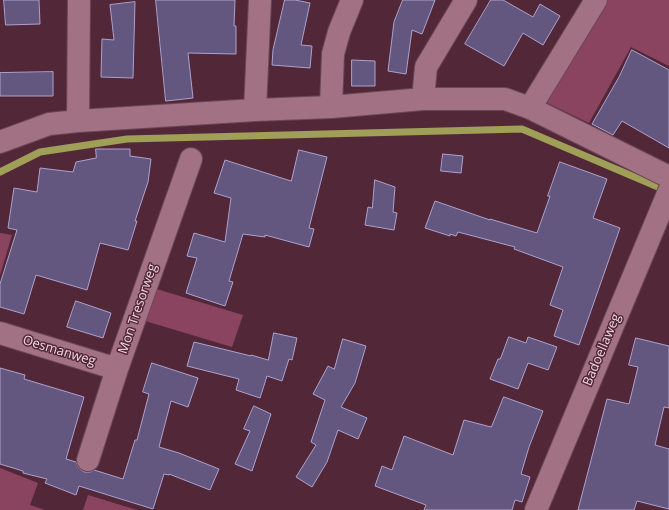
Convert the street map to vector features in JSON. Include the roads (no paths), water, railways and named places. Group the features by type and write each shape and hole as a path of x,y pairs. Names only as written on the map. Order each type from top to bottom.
{"street":[{"path":"78,121 79,0"},
{"path":"255,110 260,0"},
{"path":"331,107 333,54 339,32 352,0"},
{"path":"423,99 426,67 466,0"},
{"path":"530,108 596,0"},
{"path":"0,142 49,124 78,121 255,110 331,107 423,99 505,99 530,108 669,177"},
{"name":"Mon Tresorweg","path":"88,460 117,369 191,159"},
{"name":"Badoellaweg","path":"536,510 669,191"},
{"name":"Oesmanweg","path":"0,333 117,369"}],"waterway":[{"path":"0,172 40,152 127,139 522,129 658,187"}]}
